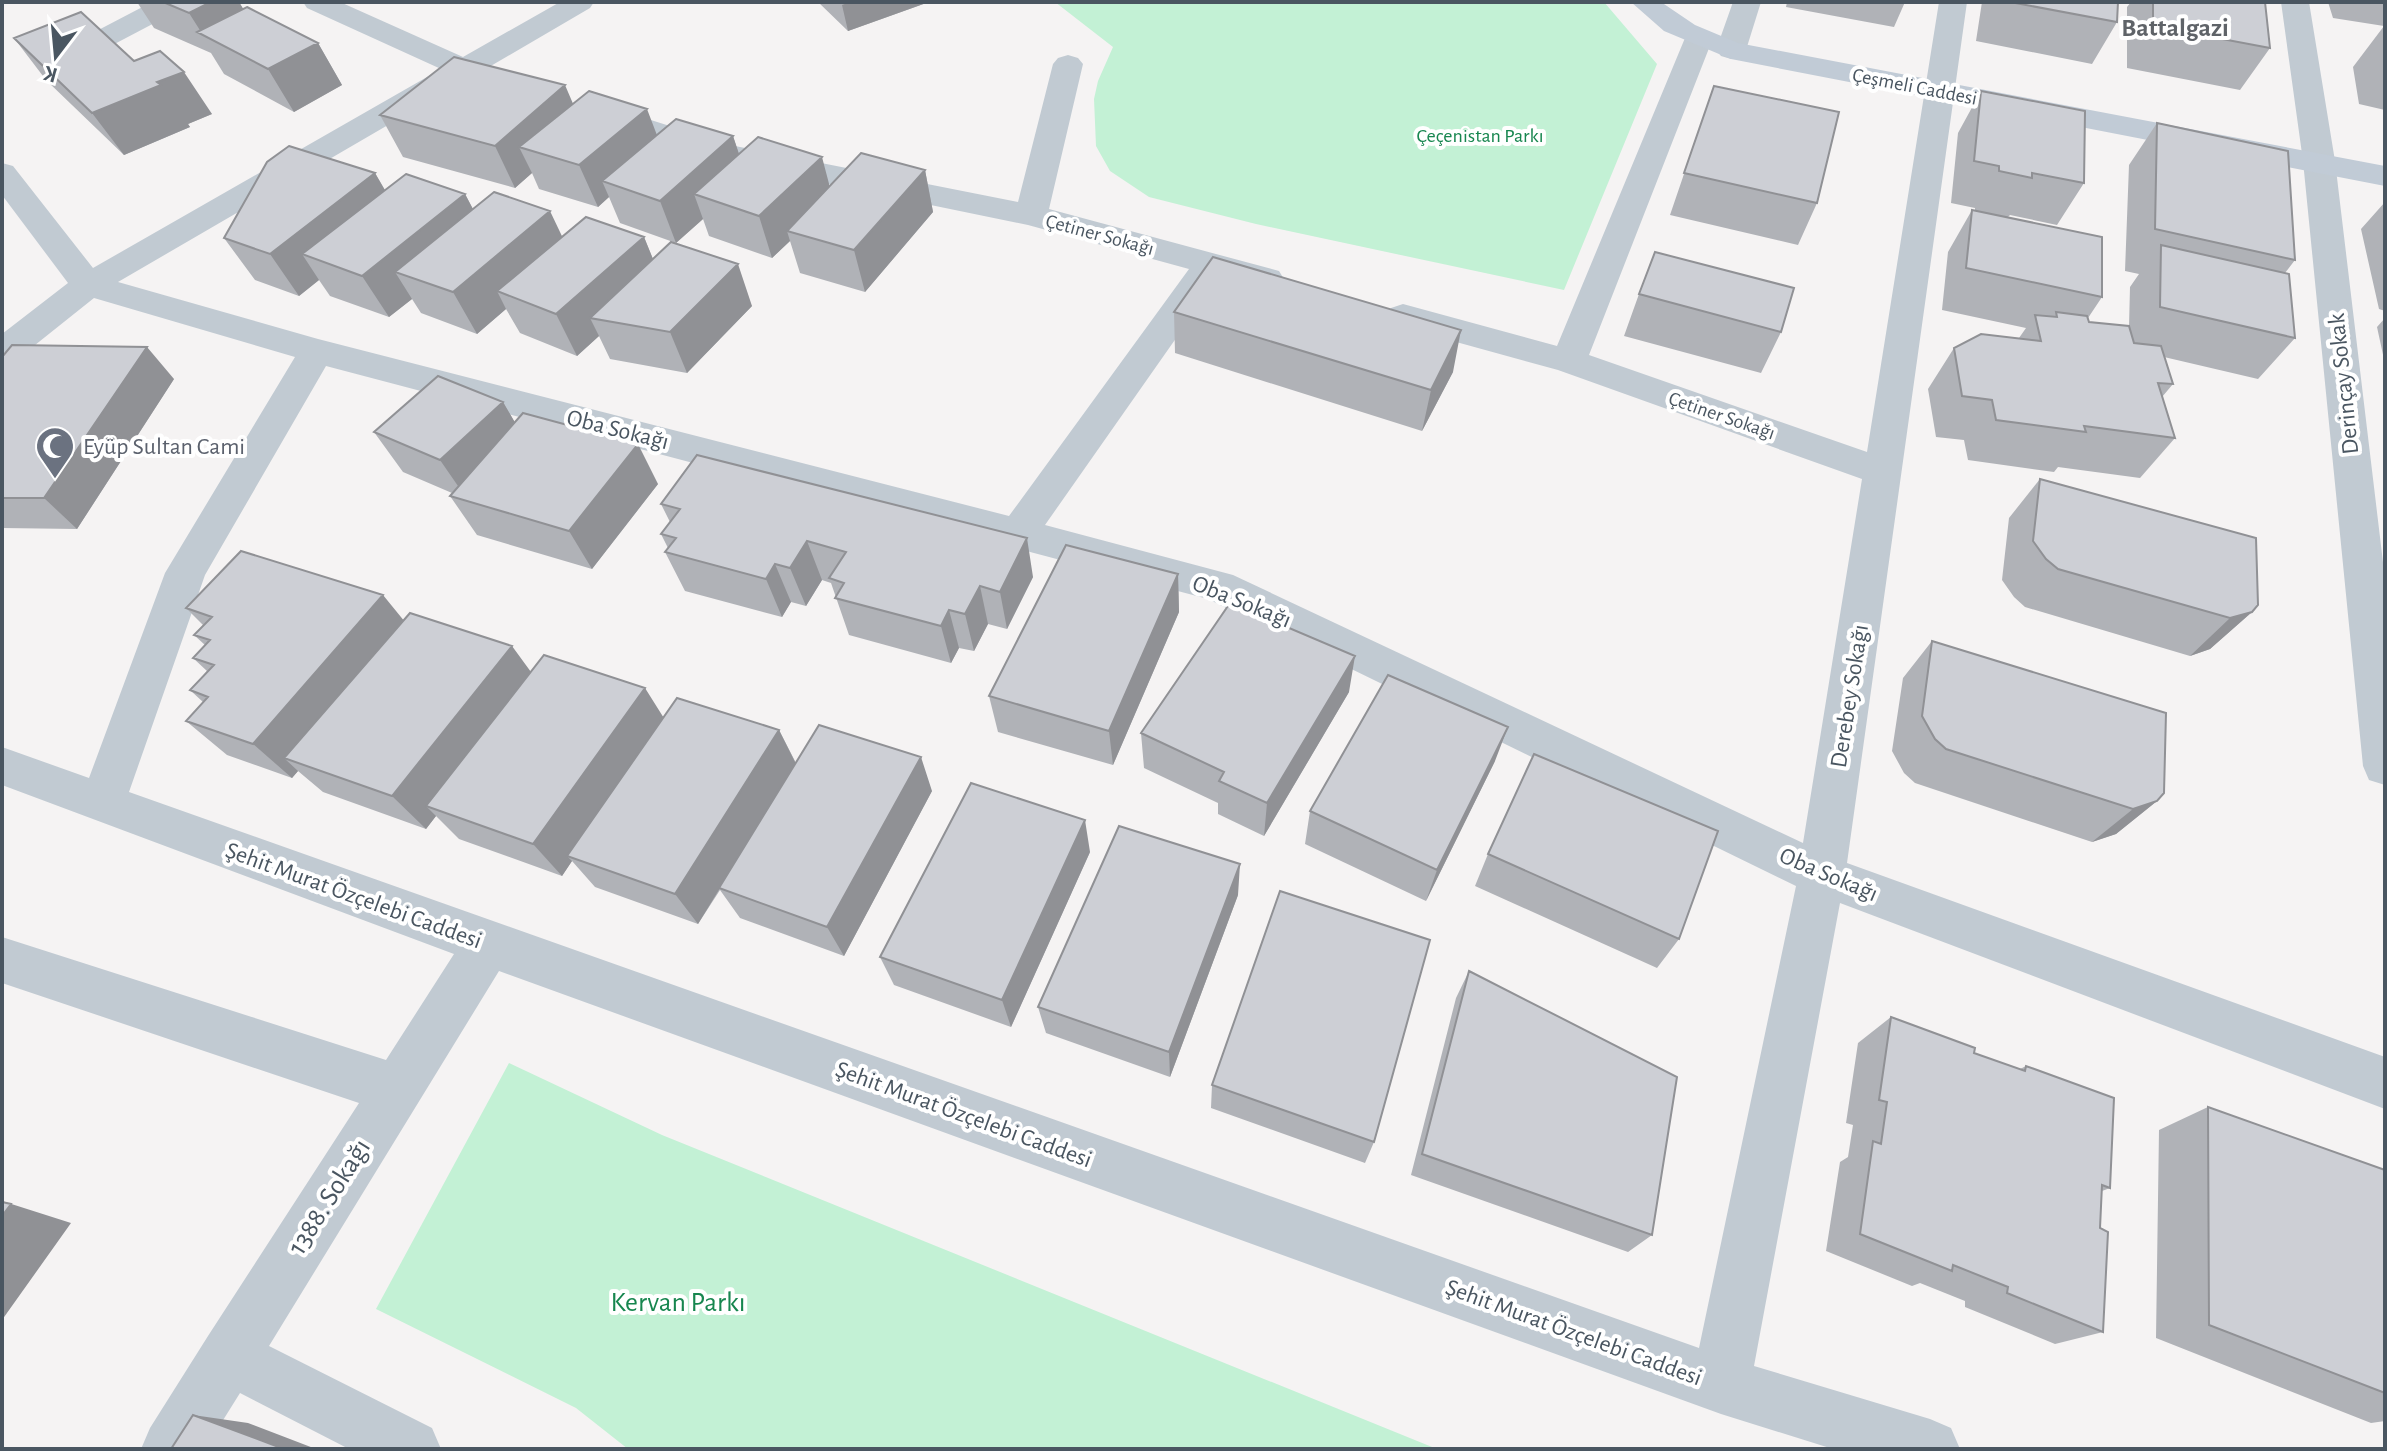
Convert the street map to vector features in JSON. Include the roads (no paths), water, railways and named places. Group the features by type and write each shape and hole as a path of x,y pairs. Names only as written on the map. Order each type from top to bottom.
{"street":[{"path":"95,43 173,2"},
{"name":"Çetiner Sokağı","path":"317,2 465,69 723,153 1031,215 1300,288"},
{"path":"2,352 88,285 580,2"},
{"name":"Çeşmeli Caddesi","path":"1645,2 1654,12 1699,38 1731,50 2385,176"},
{"path":"1731,50 1747,2"},
{"name":"Derebey Sokağı","path":"1721,1385 1822,875 1953,2"},
{"name":"Derinçay Sokak","path":"2295,2 2319,161 2385,766"},
{"path":"1569,361 1699,38"},
{"path":"1031,215 1068,64"},
{"path":"2,173 88,285"},
{"path":"1018,533 1211,264"},
{"name":"Oba Sokağı","path":"88,285 317,351 1219,586 1822,875 2385,1083"},
{"name":"Çetiner Sokağı","path":"1375,308 1569,361 1883,472"},
{"path":"103,801 185,573 317,351"},
{"name":"Şehit Murat Özçelebi Caddesi","path":"2,766 488,944 1721,1385 1930,1449"},
{"name":"1388. Sokağı","path":"171,1449 488,944"},
{"path":"2,960 395,1089"},
{"path":"228,1356 411,1449"}],"place":[{"name":"Eyüp Sultan Cami","path":"55,480"}],"district":[{"name":"Battalgazi","path":"2175,27"}],"park label":[{"name":"Çeçenistan Parkı","path":"1480,135"},
{"name":"Kervan Parkı","path":"678,1301"}]}
